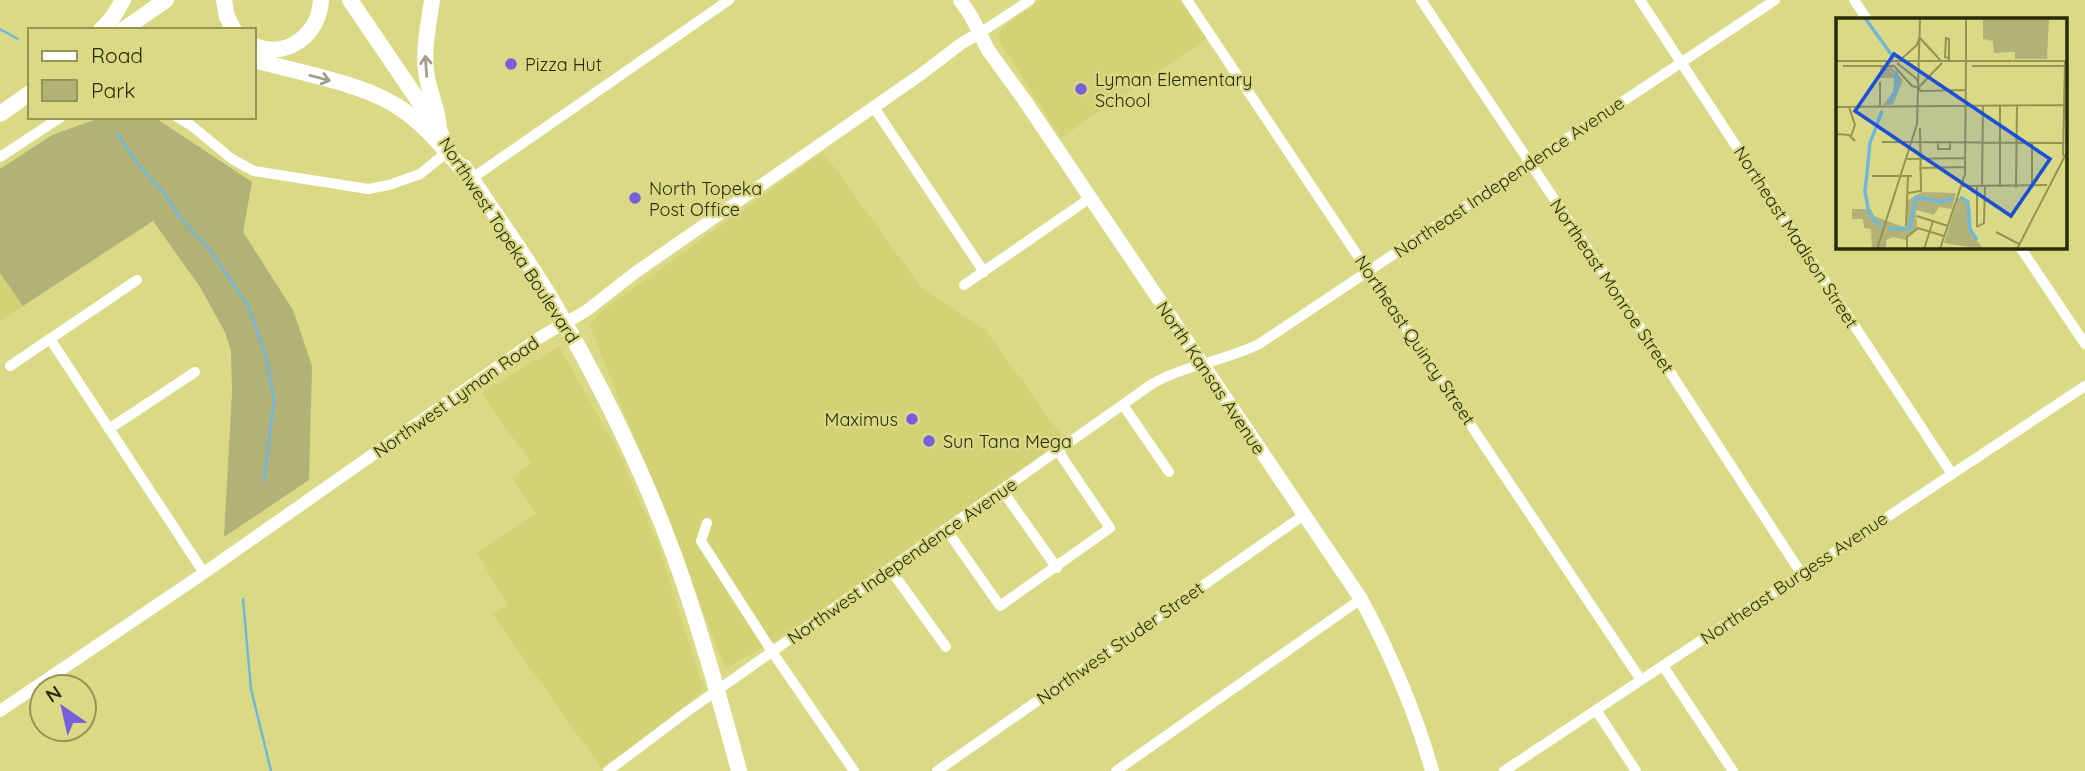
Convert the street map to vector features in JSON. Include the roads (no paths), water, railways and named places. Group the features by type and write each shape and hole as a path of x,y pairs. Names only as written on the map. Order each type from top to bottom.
{"main road":[{"path":"103,28 123,0"},
{"path":"126,28 166,0"},
{"path":"223,0 233,28"},
{"path":"256,46 274,50 298,42 316,24 321,0"},
{"name":"Northwest Topeka Boulevard","path":"350,0 542,286 565,323 621,430 677,564 739,771"},
{"path":"432,0 425,50 426,73 437,109 439,130"},
{"name":"North Kansas Avenue","path":"960,0 988,50 1361,599 1394,663 1418,720 1432,771"},
{"path":"256,61 376,95 409,114 449,151"},
{"path":"0,114 28,94"}],"street":[{"path":"471,180 729,0"},
{"path":"980,33 1030,0"},
{"name":"Northeast Quincy Street","path":"1187,0 1641,680"},
{"name":"Northeast Monroe Street","path":"1421,0 1801,573"},
{"name":"Northeast Madison Street","path":"1640,0 1952,474"},
{"name":"Northeast Independence Avenue","path":"1203,365 1259,344 1776,0"},
{"path":"1854,0 1866,18"},
{"name":"Northwest Lyman Road","path":"0,710 204,573 542,336 586,311 636,272 980,33"},
{"path":"873,106 984,272"},
{"path":"0,158 58,119"},
{"path":"180,119 232,159 254,171 368,188 410,178 449,151"},
{"path":"964,285 1090,198"},
{"path":"2021,248 2085,344"},
{"path":"10,366 137,280"},
{"path":"50,339 204,573"},
{"name":"Northwest Independence Avenue","path":"608,771 1122,405 1162,379 1203,365"},
{"path":"109,429 195,372"},
{"name":"Northeast Burgess Avenue","path":"1504,771 2085,386"},
{"path":"1122,405 1168,472"},
{"path":"946,529 1000,606 1057,568 1110,528 1058,451"},
{"path":"1002,490 1057,568"},
{"name":"Northwest Studer Street","path":"937,771 1304,515"},
{"path":"706,523 701,541 854,771"},
{"path":"890,569 946,647"},
{"path":"1116,771 1361,599"},
{"path":"1663,666 1733,771"},
{"path":"1595,710 1636,771"}],"waterway":[{"path":"0,29 18,39"},
{"path":"117,133 179,216 210,250 248,306 266,356 274,400 264,480"},
{"path":"243,599 251,689 271,771"}],"place":[{"name":"Pizza Hut","path":"511,64"},
{"name":"Lyman Elementary School","path":"1081,89"},
{"name":"North Topeka Post Office","path":"635,198"},
{"name":"Maximus","path":"912,419"},
{"name":"Sun Tana Mega","path":"929,441"}]}
